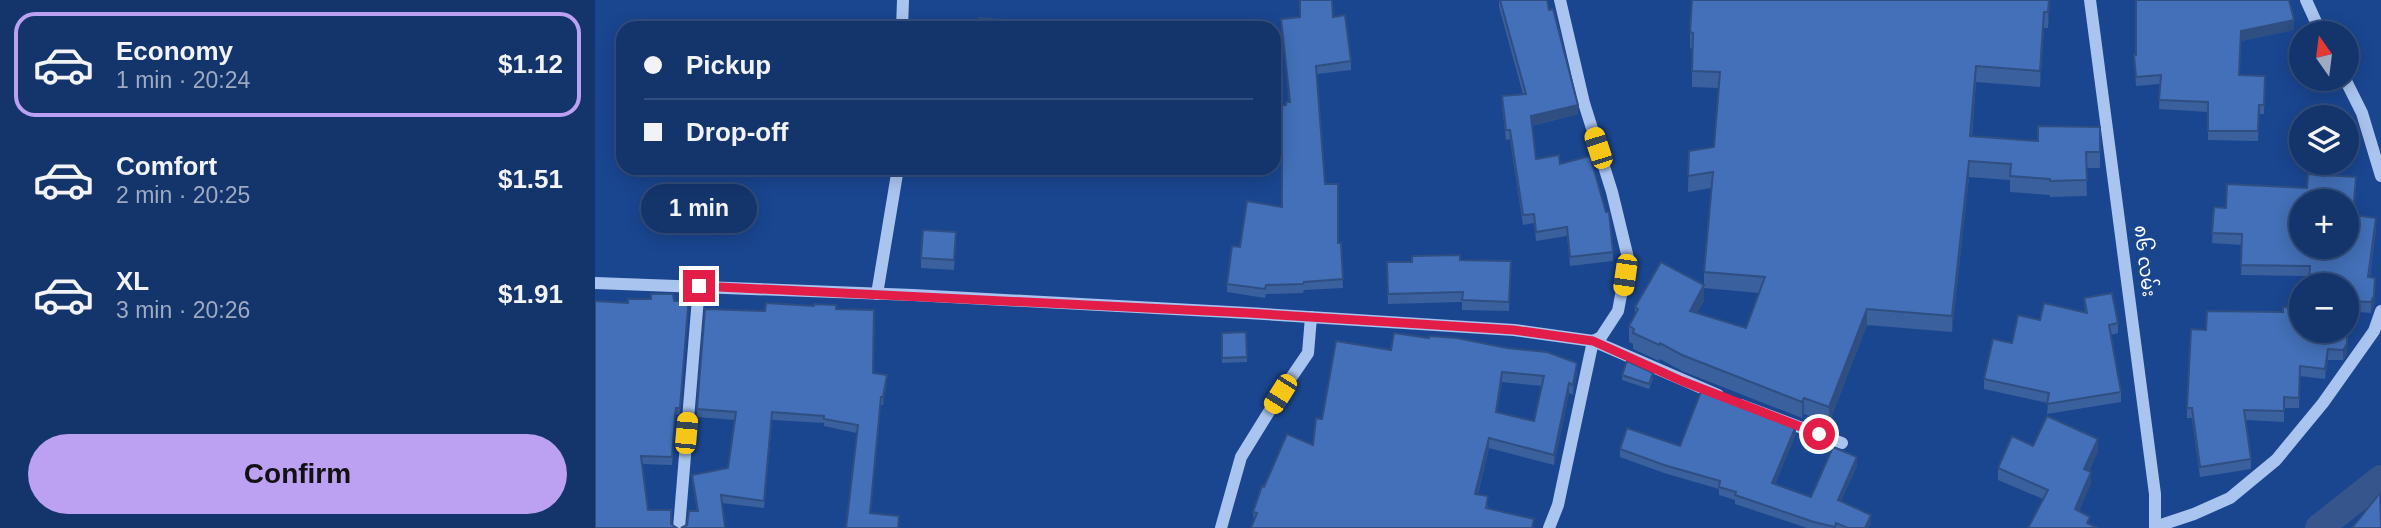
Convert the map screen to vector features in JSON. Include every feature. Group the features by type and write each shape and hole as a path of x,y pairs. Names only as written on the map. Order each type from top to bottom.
{"street":[{"path":"902,21 903,0"},
{"path":"1560,0 1584,103 1612,192 1628,258 1618,311 1601,338 1593,341"},
{"name":"၈၆ လမ်း","path":"2090,0 2153,481 2155,527"},
{"path":"2306,0 2313,21"},
{"path":"2351,91 2362,113 2381,176"},
{"path":"877,294 897,175"},
{"path":"595,283 877,294 1514,330 1593,341 1670,376 1842,443"},
{"path":"679,528 699,286"},
{"path":"2155,527 2230,498 2276,460 2323,403 2374,331 2381,311"},
{"path":"1221,528 1241,457 1308,353 1311,317"},
{"path":"1549,528 1558,505 1593,341"}],"building":[{"path":"1300,0 1332,0 1333,17 1345,15 1351,61 1316,66 1325,184 1338,184 1338,243 1341,243 1343,279 1266,285 1265,289 1227,284 1232,246 1240,247 1247,201 1282,207 1281,106 1290,102 1281,19 1300,17"},
{"path":"1500,0 1547,0 1549,10 1553,9 1578,105 1531,116 1536,159 1559,155 1560,164 1590,156 1606,212 1609,212 1613,252 1570,257 1567,227 1536,232 1534,214 1523,215 1502,96 1526,94"},
{"path":"1692,0 2049,0 2048,12 2044,12 2040,71 1976,66 1970,136 2038,141 2038,126 2100,127 2100,152 2086,152 2087,180 2050,181 2010,176 2011,164 1969,161 1952,316 1867,309 1829,407 1804,398 1802,402 1682,355 1660,343 1659,345 1633,333 1634,329 1629,326 1638,309 1635,307 1661,262 1704,285 1690,311 1746,328 1765,277 1704,272 1713,172 1688,176 1689,151 1714,147 1720,72 1692,71"},
{"path":"2136,0 2289,0 2294,20 2241,31 2239,75 2265,76 2264,105 2259,105 2258,131 2208,131 2208,102 2159,100 2161,75 2136,77"},
{"path":"979,18 1005,20 1005,21 979,21"},
{"path":"2308,175 2356,177 2355,189 2289,189 2289,259 2359,259 2359,216 2376,218 2368,277 2375,278 2371,302 2359,301 2359,273 2310,273 2310,266 2241,265 2242,234 2212,233 2214,207 2226,208 2227,184 2307,188"},
{"path":"923,230 956,232 954,260 921,258"},
{"path":"1460,255 1460,260 1511,261 1509,302 1462,300 1463,292 1388,294 1387,262 1412,262 1412,256"},
{"path":"2112,293 2118,323 2109,325 2121,392 2047,404 2049,393 1984,379 1993,339 2012,343 2018,315 2040,320 2044,303 2087,313 2084,298"},
{"path":"651,294 673,294 674,301 686,301 688,308 680,408 676,408 672,457 641,456 648,510 671,510 671,524 677,528 595,528 595,301 628,303 628,299 651,299"},
{"path":"766,303 836,305 836,309 874,310 873,373 887,375 881,397 870,513 899,516 898,528 846,528 858,425 824,419 824,416 772,412 764,501 721,495 725,528 681,528 687,525 689,511 698,511 692,475 728,468 736,412 697,409 705,309 765,311"},
{"path":"2283,307 2289,307 2289,343 2347,344 2343,350 2328,349 2325,369 2300,366 2299,398 2284,397 2284,411 2244,410 2251,459 2200,467 2192,408 2187,408 2191,329 2206,330 2207,311 2283,312"},
{"path":"1246,332 1247,357 1222,358 1222,333"},
{"path":"1394,333 1429,338 1457,338 1507,348 1547,352 1577,363 1573,385 1569,383 1554,455 1489,438 1475,494 1488,496 1486,508 1534,519 1532,528 1251,528 1257,513 1253,512 1262,486 1264,487 1287,434 1313,445 1316,418 1322,419 1336,341 1391,350","holes":["1502,372 1544,376 1534,421 1496,412"]},
{"path":"1627,361 1653,373 1649,384 1622,375"},
{"path":"1702,389 1796,426 1772,483 1811,497 1833,447 1857,457 1838,500 1871,515 1865,528 1848,528 1836,523 1835,527 1814,522 1735,495 1736,492 1719,487 1720,481 1620,449 1627,428 1680,446"},
{"path":"2047,416 2098,439 2084,469 2091,472 2075,509 2090,517 2087,523 2098,528 2028,528 2048,490 1998,468 2012,436 2033,446"},
{"path":"2380,493 2381,528 2352,528"}],"waterway":[{"path":"2319,528 2381,479"}],"route":[{"path":"699,286 1248,313 1514,330 1593,341 1728,400 1819,434"}]}
